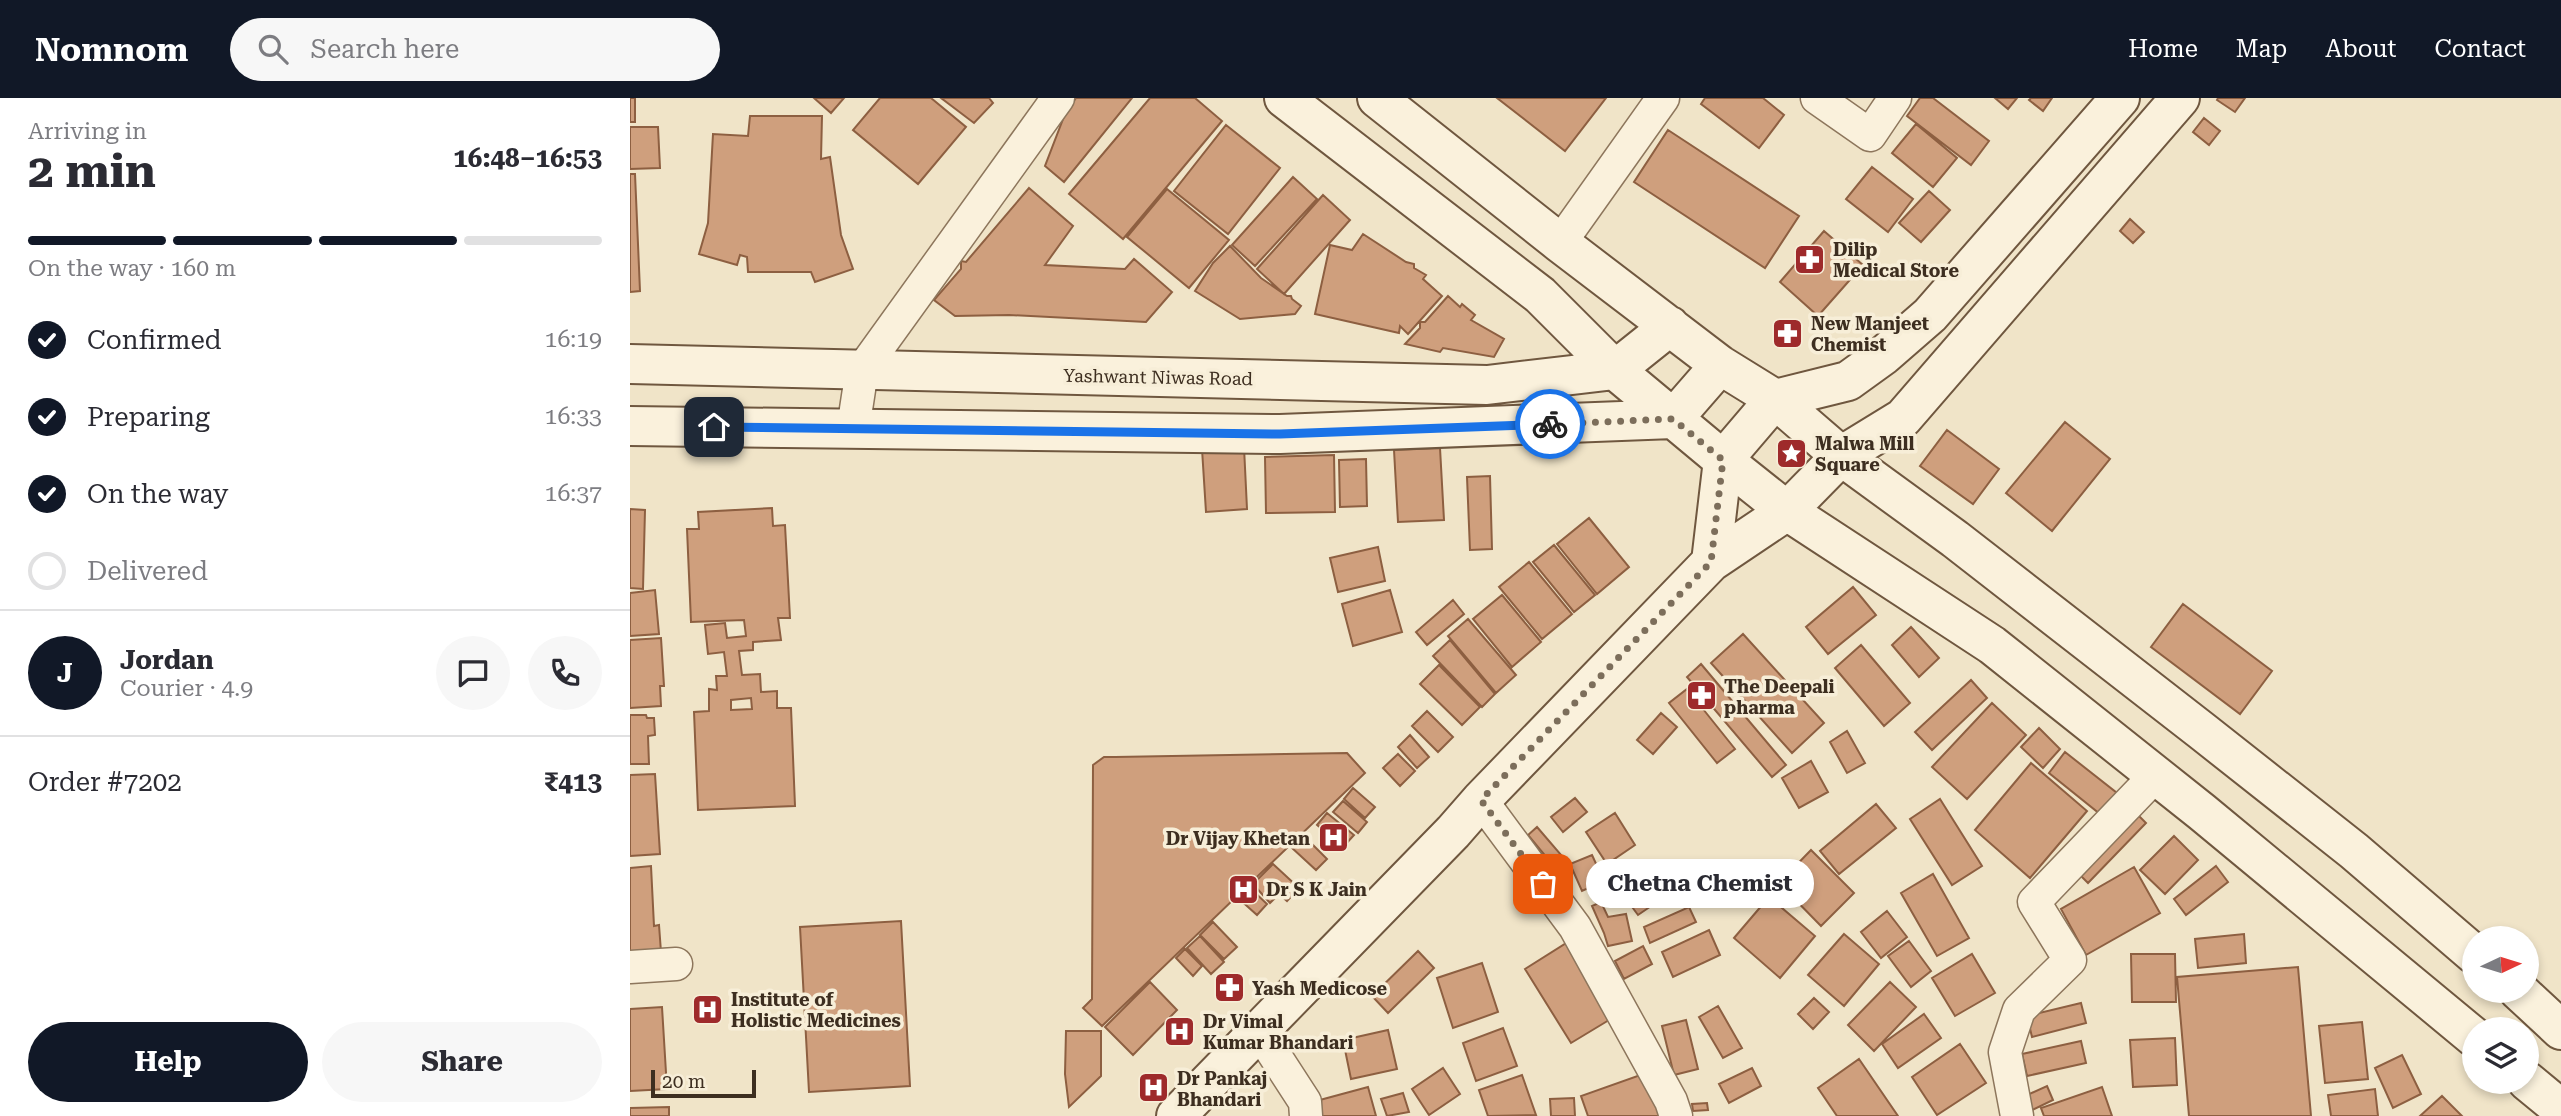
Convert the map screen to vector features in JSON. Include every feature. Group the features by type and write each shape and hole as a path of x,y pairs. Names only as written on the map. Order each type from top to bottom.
{"main road":[{"path":"1284,98 1540,295 1615,370 1787,511 1992,645 2462,1027"},
{"path":"1377,98 1560,243 1720,365 1775,399 1841,456 1955,539 2202,731 2354,851 2462,944"},
{"path":"1711,562 1723,460 1775,399 1848,381 1884,355 1930,315 2120,98"},
{"path":"1176,1116 1711,562 1787,511 1841,456 1903,418 2180,98"},
{"path":"1615,370 1670,326"},
{"name":"Yashwant Niwas Road","path":"630,364 1487,385 1615,370"},
{"path":"630,426 1280,434 1673,419 1720,365"},
{"path":"2532,1003 2561,1030"},
{"path":"2539,1091 2561,1109"}],"street":[{"path":"853,429 862,370 1058,98"},
{"path":"1560,243 1663,98"},
{"path":"1816,98 1870,135 1895,98"},
{"path":"2017,1116 2005,1052 2015,1021 2019,1010 2070,960 2034,902 2155,776"},
{"path":"1481,800 1575,927 1671,1101 1676,1116"},
{"path":"630,967 676,964"},
{"path":"1259,1031 1305,1102 1306,1116"}],"building":[{"path":"630,98 635,98 635,122 630,122"},
{"path":"814,98 844,98 831,113"},
{"path":"880,98 931,98 966,127 918,184 853,130"},
{"path":"941,98 989,98 993,103 974,123"},
{"path":"1076,98 1132,98 1064,182 1045,166 1070,101 1073,102"},
{"path":"1150,98 1195,98 1222,121 1123,239 1069,194"},
{"path":"1497,98 1606,98 1565,151"},
{"path":"1705,98 1763,98 1784,115 1759,148 1701,104"},
{"path":"1920,98 1933,98 1989,141 1971,165 1907,116"},
{"path":"1995,98 2017,98 2008,109"},
{"path":"2052,98 2043,111 2029,100"},
{"path":"2245,98 2235,112 2217,100"},
{"path":"750,116 822,116 821,159 830,157 841,235 853,269 815,282 811,272 748,272 747,257 740,255 737,265 699,254 708,223 713,134 748,136"},
{"path":"2204,118 2220,131 2209,145 2193,132"},
{"path":"1916,124 1957,158 1933,187 1892,153"},
{"path":"1226,125 1280,168 1228,234 1174,191"},
{"path":"630,127 658,127 660,168 630,169"},
{"path":"1668,130 1799,216 1765,268 1634,182"},
{"path":"1872,167 1913,199 1888,232 1846,199"},
{"path":"630,174 635,174 640,291 630,292"},
{"path":"1293,177 1317,199 1255,266 1232,245"},
{"path":"1029,188 1073,226 1045,265 1125,269 1134,259 1172,292 1146,322 1009,315 955,316 934,300 961,269 961,261 966,262"},
{"path":"1167,189 1229,240 1189,288 1127,237"},
{"path":"1929,191 1950,210 1921,242 1899,223"},
{"path":"1323,195 1350,220 1284,294 1257,269"},
{"path":"2130,219 2144,232 2133,243 2120,231"},
{"path":"1824,231 1863,265 1818,316 1780,282"},
{"path":"1363,234 1406,262 1414,264 1414,268 1426,275 1423,279 1442,296 1408,334 1400,326 1399,333 1315,314 1330,245 1352,250"},
{"path":"1230,246 1261,278 1291,296 1301,306 1295,314 1240,319 1195,291 1213,263"},
{"path":"1448,296 1475,315 1471,320 1504,339 1494,357 1443,348 1440,352 1405,344 1420,328 1420,322 1425,322"},
{"path":"2065,422 2110,459 2052,531 2006,493"},
{"path":"1947,430 1999,469 1973,504 1920,466"},
{"path":"1244,447 1247,509 1206,512 1202,449"},
{"path":"1440,448 1444,520 1398,522 1394,450"},
{"path":"1334,455 1335,512 1266,513 1265,457"},
{"path":"1366,459 1367,506 1340,507 1339,460"},
{"path":"1490,476 1492,549 1470,550 1467,477"},
{"path":"772,508 773,526 785,525 790,618 778,618 781,640 753,642 753,650 739,651 742,675 760,674 761,692 777,691 777,708 791,708 795,806 698,810 694,712 709,711 709,689 717,690 716,676 727,676 724,652 708,654 705,625 725,623 727,638 746,636 744,620 691,622 687,529 699,529 698,512","holes":["751,698 752,709 731,710 731,700"]},
{"path":"630,509 645,510 643,589 630,588"},
{"path":"1589,518 1629,567 1597,594 1557,544"},
{"path":"1554,545 1595,595 1574,612 1533,562"},
{"path":"1378,547 1385,581 1338,592 1330,558"},
{"path":"1529,562 1572,614 1542,639 1499,587"},
{"path":"1853,587 1876,615 1828,654 1806,627"},
{"path":"655,590 659,634 630,636 630,593"},
{"path":"1390,590 1402,632 1353,646 1342,604"},
{"path":"1502,595 1541,642 1512,667 1473,619"},
{"path":"1453,600 1464,614 1427,645 1416,632"},
{"path":"2183,604 2272,671 2240,714 2151,647"},
{"path":"1468,619 1516,675 1496,693 1448,636"},
{"path":"1911,627 1939,658 1919,677 1892,645"},
{"path":"1743,634 1824,723 1792,753 1711,663"},
{"path":"661,638 664,686 660,686 661,706 630,708 630,640"},
{"path":"1450,640 1495,694 1482,707 1433,656"},
{"path":"1861,645 1910,703 1884,726 1835,668"},
{"path":"1701,664 1786,765 1772,777 1687,677"},
{"path":"1439,665 1480,707 1462,725 1420,684"},
{"path":"1971,680 1987,698 1932,750 1915,732"},
{"path":"1687,689 1735,749 1717,763 1669,703"},
{"path":"1992,703 2026,735 1967,799 1932,767"},
{"path":"1427,711 1453,737 1438,752 1412,726"},
{"path":"1661,713 1677,727 1653,754 1637,740"},
{"path":"630,715 654,718 655,735 648,736 649,764 630,764"},
{"path":"2039,728 2060,749 2043,768 2021,747"},
{"path":"1847,731 1865,763 1847,773 1830,742"},
{"path":"1410,735 1429,757 1417,768 1398,747"},
{"path":"2065,752 2117,793 2100,814 2049,773"},
{"path":"1347,753 1365,773 1102,1026 1083,1008 1092,999 1093,765 1104,757"},
{"path":"1398,754 1415,771 1400,786 1383,768"},
{"path":"1811,761 1828,792 1799,808 1782,778"},
{"path":"2031,763 2087,811 2030,878 1975,830"},
{"path":"655,774 660,854 630,856 630,775"},
{"path":"1353,788 1375,807 1365,818 1344,799"},
{"path":"1575,798 1587,812 1563,832 1551,817"},
{"path":"1940,799 1982,866 1952,885 1910,819"},
{"path":"1343,801 1367,822 1358,833 1333,812"},
{"path":"1876,804 1896,828 1839,874 1820,851"},
{"path":"2135,812 2146,823 2088,883 2077,872"},
{"path":"1327,813 1354,835 1343,847 1317,825"},
{"path":"1615,813 1635,845 1607,864 1586,832"},
{"path":"1537,827 1562,856 1552,864 1528,835"},
{"path":"1304,836 1327,859 1316,870 1292,848"},
{"path":"2174,836 2198,860 2165,894 2140,870"},
{"path":"1811,850 1854,893 1821,926 1779,883"},
{"path":"1592,855 1604,881 1582,891 1570,864"},
{"path":"1273,864 1299,888 1287,901 1279,894 1270,903 1253,884"},
{"path":"651,866 654,926 659,925 661,952 630,952 630,868"},
{"path":"2216,866 2228,882 2186,915 2174,899"},
{"path":"2134,867 2160,913 2086,955 2061,909"},
{"path":"1933,874 1969,938 1937,956 1901,893"},
{"path":"1647,886 1657,902 1638,915 1627,900"},
{"path":"1249,887 1267,904 1257,915 1238,898"},
{"path":"1769,897 1815,936 1780,978 1734,938"},
{"path":"1601,902 1608,917 1626,914 1632,941 1608,946 1592,906"},
{"path":"1689,907 1696,922 1650,943 1644,927"},
{"path":"1887,911 1907,937 1881,958 1861,932"},
{"path":"901,921 910,1086 809,1092 800,927"},
{"path":"1213,922 1237,947 1224,959 1200,935"},
{"path":"1709,930 1720,955 1673,977 1662,952"},
{"path":"1844,934 1879,964 1844,1006 1808,975"},
{"path":"2244,934 2246,963 2198,968 2195,939"},
{"path":"1200,936 1224,962 1211,974 1187,948"},
{"path":"1909,941 1931,971 1911,987 1888,956"},
{"path":"1568,942 1614,1017 1571,1043 1525,969"},
{"path":"1643,946 1652,964 1624,979 1615,961"},
{"path":"1185,949 1202,966 1193,976 1176,958"},
{"path":"1418,951 1434,968 1388,1013 1372,996"},
{"path":"1972,954 1995,993 1955,1016 1932,978"},
{"path":"2131,954 2175,954 2176,1002 2132,1002"},
{"path":"1482,963 1498,1012 1453,1028 1437,978"},
{"path":"2298,967 2311,1116 2189,1116 2177,977"},
{"path":"1150,982 1177,1010 1133,1055 1105,1027"},
{"path":"1890,982 1916,1007 1874,1051 1848,1025"},
{"path":"1814,998 1829,1012 1813,1029 1798,1014"},
{"path":"2081,1003 2086,1023 2032,1037 2027,1016"},
{"path":"1718,1006 1742,1048 1723,1058 1699,1017"},
{"path":"662,1007 667,1089 630,1091 630,1009"},
{"path":"1924,1014 1941,1038 1898,1068 1882,1044"},
{"path":"1686,1020 1698,1069 1674,1075 1662,1026"},
{"path":"2362,1022 2368,1079 2325,1083 2319,1026"},
{"path":"1503,1028 1517,1066 1476,1081 1463,1043"},
{"path":"1388,1030 1397,1069 1351,1079 1343,1040"},
{"path":"1066,1031 1101,1031 1101,1076 1069,1107 1065,1074"},
{"path":"2175,1038 2177,1085 2133,1087 2130,1040"},
{"path":"2081,1041 2086,1063 2027,1076 2022,1054"},
{"path":"1960,1044 1986,1083 1937,1115 1912,1077"},
{"path":"2402,1055 2421,1094 2393,1108 2375,1068"},
{"path":"1859,1059 1898,1116 1837,1116 1818,1088"},
{"path":"1443,1068 1460,1094 1429,1115 1412,1089"},
{"path":"1752,1068 1761,1086 1729,1103 1719,1084"},
{"path":"1646,1073 1661,1116 1588,1116 1581,1096"},
{"path":"1522,1075 1536,1115 1488,1116 1479,1090"},
{"path":"2047,1086 2053,1100 2030,1111 2023,1097"},
{"path":"1368,1087 1376,1116 1308,1116 1305,1104"},
{"path":"2102,1087 2112,1116 2044,1116 2041,1108"},
{"path":"2375,1089 2378,1116 2331,1116 2328,1095"},
{"path":"1403,1093 1409,1112 1387,1116 1381,1099"},
{"path":"2442,1096 2462,1116 2420,1116"},
{"path":"1574,1098 1575,1116 1551,1116 1550,1099"},
{"path":"1707,1103 1708,1110 1693,1111 1692,1104"},
{"path":"669,1107 669,1116 630,1116 630,1108"}],"way so far":[{"path":"1543,884 1481,800 1711,562 1723,460 1673,419 1550,424"}],"place":[{"name":"Dilip Medical Store","path":"1810,259"},
{"name":"New Manjeet Chemist","path":"1788,333"},
{"name":"Malwa Mill Square","path":"1792,453"},
{"name":"The Deepali pharma","path":"1701,696"},
{"name":"Dr Vijay Khetan","path":"1333,838"},
{"name":"Chetna Chemist","path":"1543,884"},
{"name":"Dr S K Jain","path":"1243,889"},
{"name":"Yash Medicose","path":"1229,988"},
{"name":"Institute of Holistic Medicines","path":"708,1009"},
{"name":"Dr Vimal Kumar Bhandari","path":"1180,1031"},
{"name":"Dr Pankaj Bhandari","path":"1154,1088"}],"route":[{"path":"714,427 1280,434 1550,424"}]}
